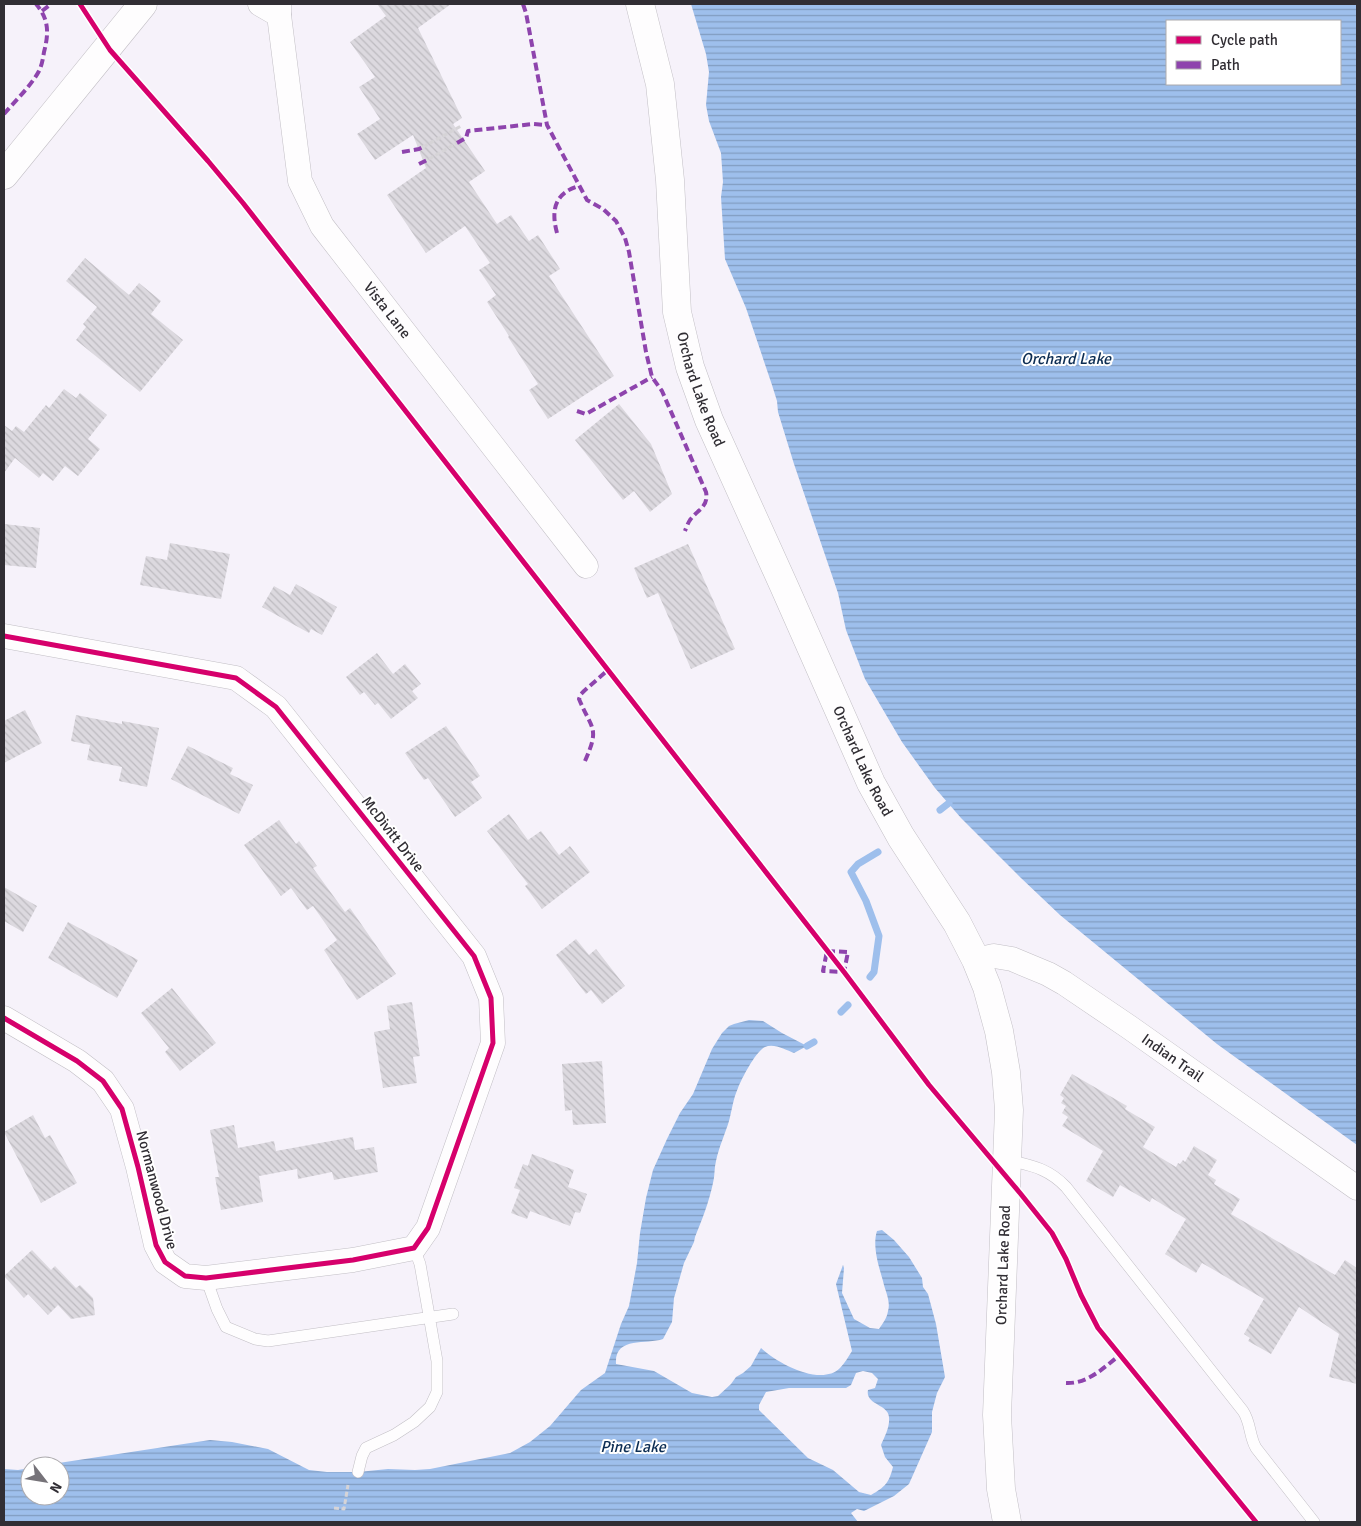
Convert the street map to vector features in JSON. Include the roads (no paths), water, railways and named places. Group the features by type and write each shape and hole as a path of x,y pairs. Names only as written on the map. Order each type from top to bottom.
{"main road":[{"path":"4,175 144,4"},
{"name":"Orchard Lake Road","path":"640,4 660,84 670,180 677,312 690,366 709,420 871,783 901,837 957,923 976,960 994,1009 1003,1052 1009,1110 997,1415 1001,1489 1007,1522"}],"street":[{"name":"Vista Lane","path":"273,8 300,181 322,226 586,566"},
{"name":"McDivitt Drive","path":"4,636 236,678 276,707 474,956 491,998 493,1042 428,1228 414,1248"},
{"name":"Indian Trail","path":"976,960 994,956 1012,959 1064,982 1357,1188"},
{"name":"Normanwood Drive","path":"4,1018 77,1061 102,1081 122,1109 156,1245 164,1262 185,1276 206,1278 353,1260 414,1248"}],"lane":[{"path":"1008,1160 1041,1168 1055,1176 1066,1186 1243,1411 1250,1425 1256,1448 1314,1522"},
{"path":"358,1472 366,1448 394,1435 407,1426 430,1407 437,1392 437,1362 430,1318 420,1264 414,1248"},
{"path":"206,1278 217,1309 226,1327 255,1339 268,1341 453,1314"}],"water":[{"name":"Orchard Lake","path":"691,4 1357,4 1357,1145 1217,1044 1060,915 961,818 935,788 902,742 865,679 846,630 838,593 794,464 772,385 746,308 725,259 721,197 723,182 721,153 709,121 706,105 709,72 706,54"},
{"name":"Pine Lake","path":"749,1020 763,1021 807,1046 794,1053 776,1046 765,1047 750,1065 735,1096 717,1156 714,1180 707,1204 694,1242 684,1263 674,1298 672,1322 663,1339 632,1343 620,1349 616,1364 654,1371 692,1393 712,1397 718,1396 736,1377 751,1366 761,1348 777,1360 799,1371 822,1375 832,1373 842,1366 852,1351 836,1284 843,1265 842,1293 854,1319 870,1328 879,1329 887,1316 888,1300 878,1263 875,1243 877,1231 882,1230 909,1257 922,1278 923,1287 928,1294 936,1324 945,1377 937,1393 932,1412 932,1432 909,1484 894,1496 864,1511 857,1509 851,1513 858,1522 4,1522 4,1469 20,1470 20,1506 70,1506 70,1461 210,1440 268,1449 309,1470 327,1472 430,1469 510,1453 530,1442 550,1426 581,1390 605,1373 629,1306 646,1198 653,1170 680,1113 693,1094 712,1049 729,1026","holes":["863,1371 872,1373 878,1379 875,1388 868,1390 868,1395 873,1402 888,1413 889,1424 881,1445 885,1457 893,1467 886,1484 871,1495 859,1492 833,1470 808,1458 759,1410 759,1405 766,1392 789,1388 846,1388 851,1385 856,1373"]}],"waterway":[{"path":"940,810 949,803"},
{"path":"870,977 874,972 879,936 866,901 851,872 858,864 878,852"},
{"path":"841,1012 848,1005"},
{"path":"807,1046 814,1042"}]}
